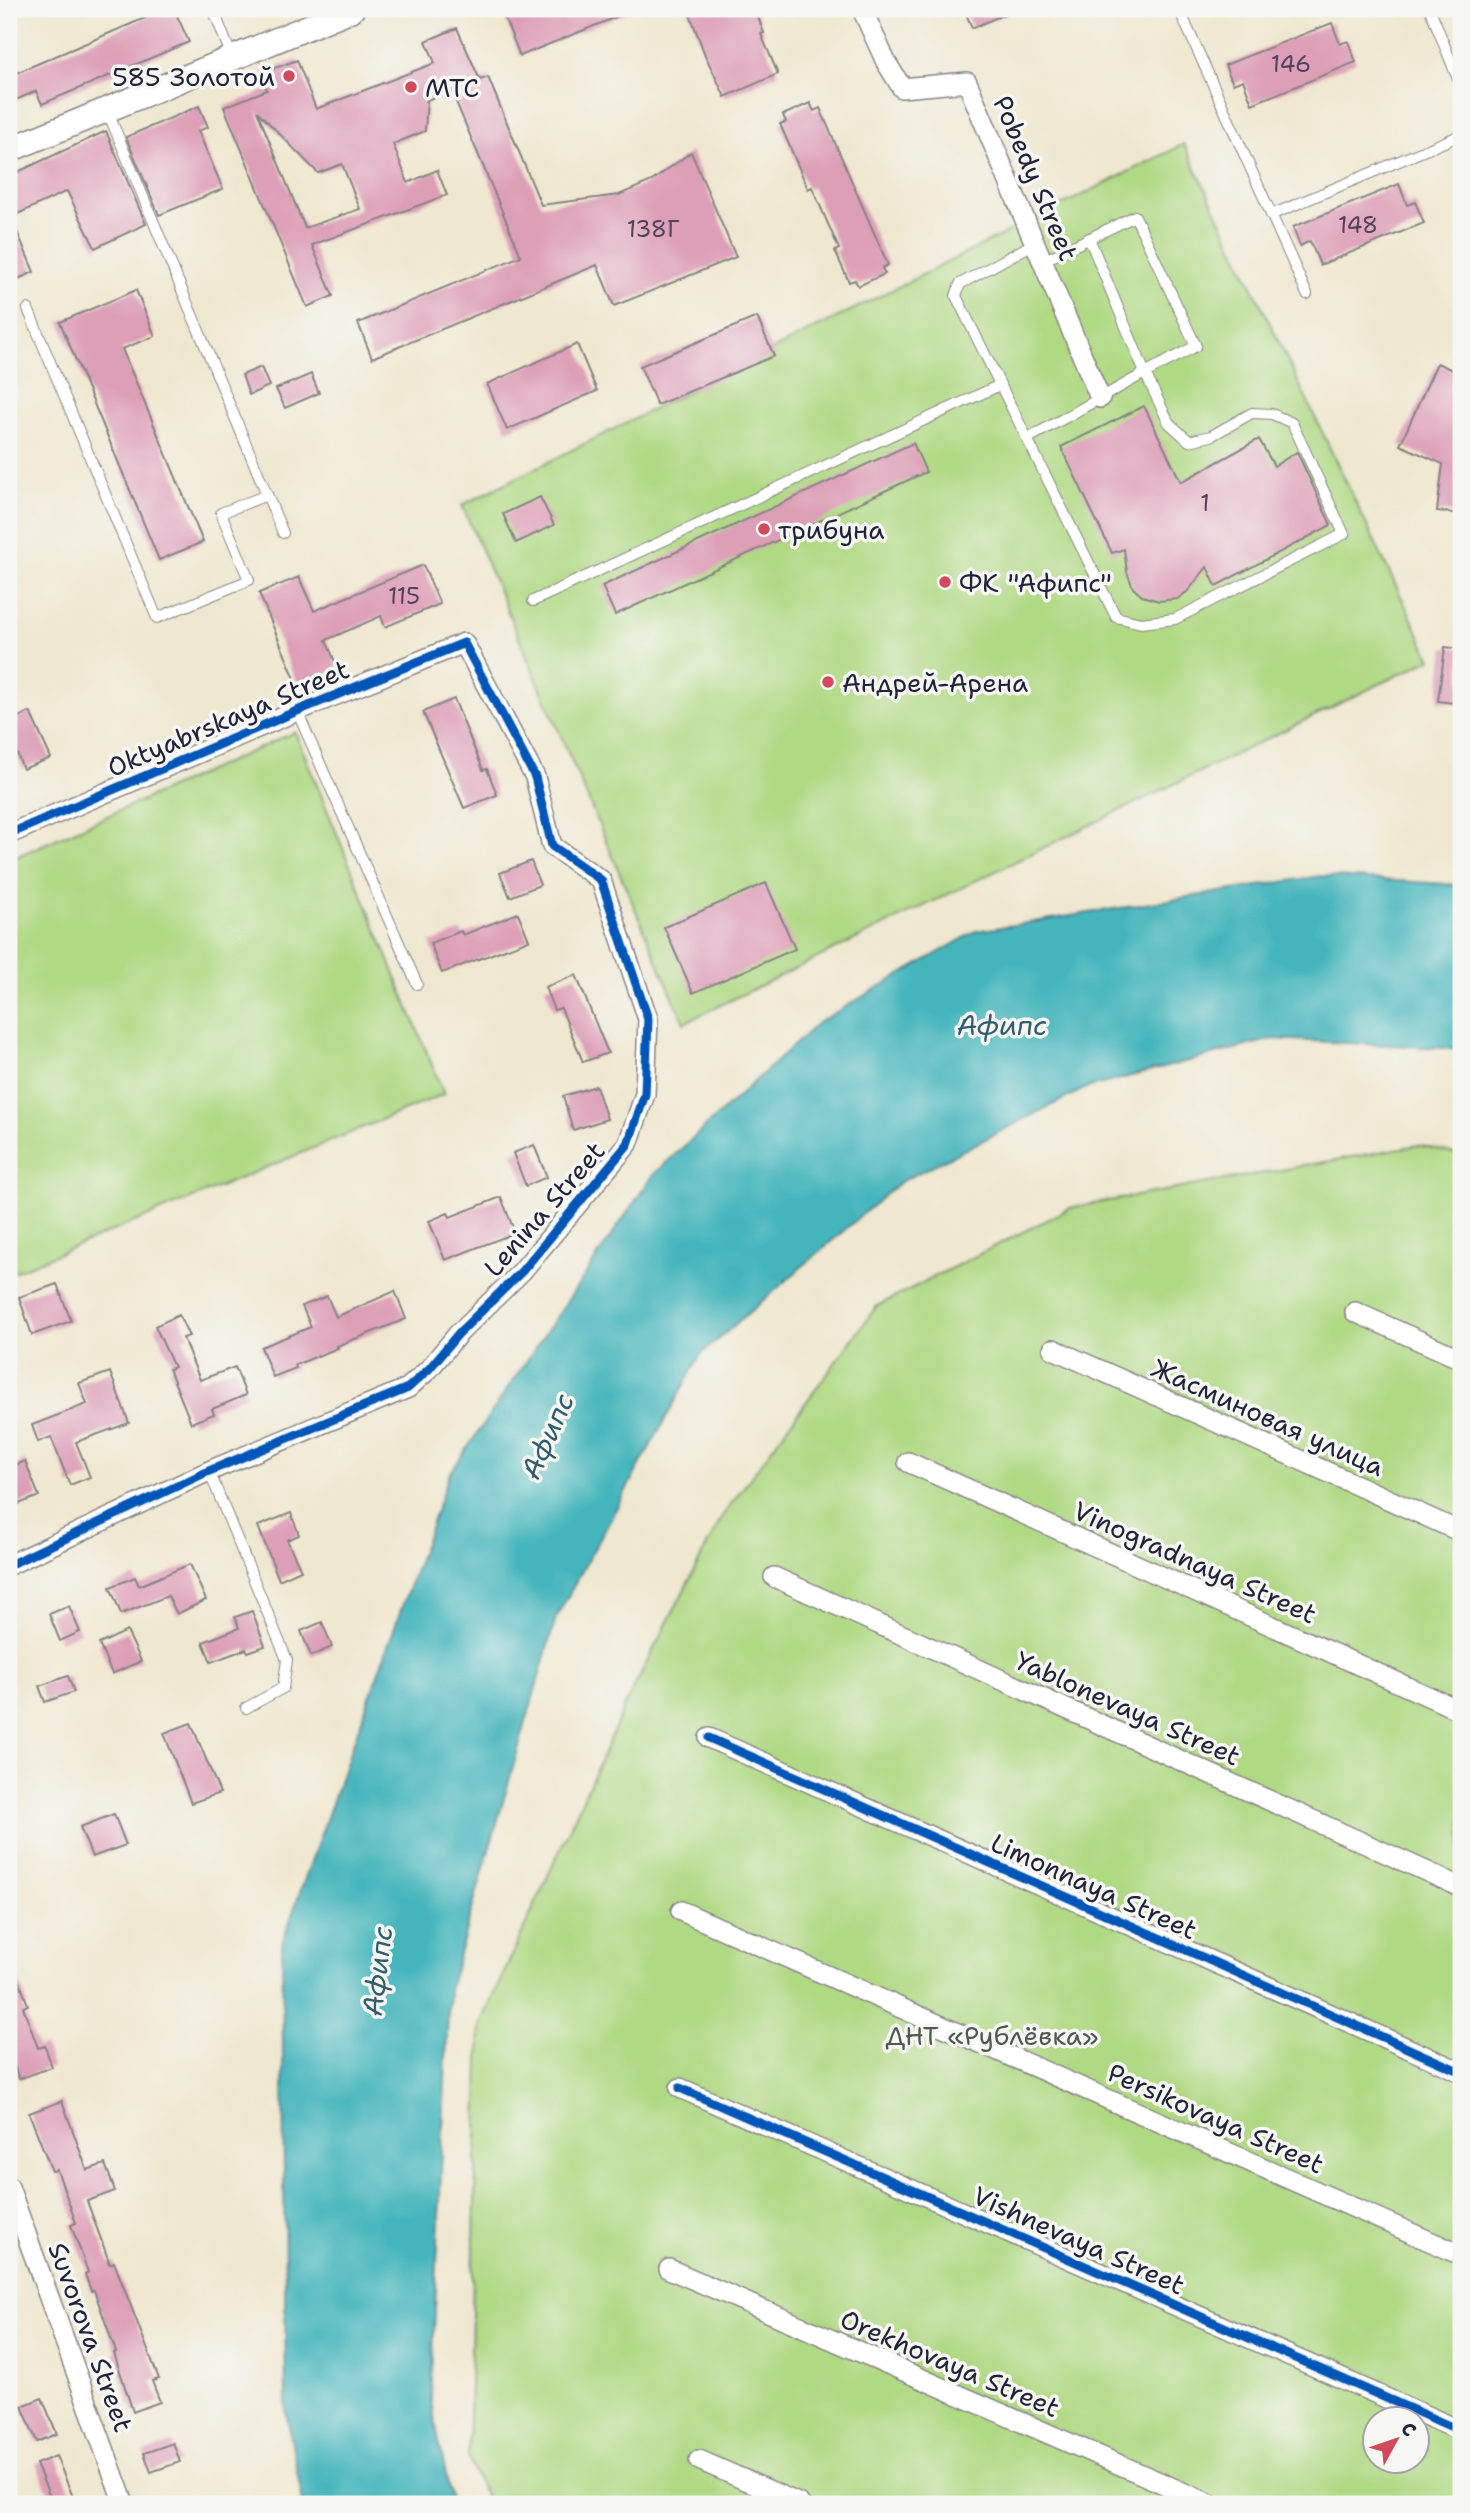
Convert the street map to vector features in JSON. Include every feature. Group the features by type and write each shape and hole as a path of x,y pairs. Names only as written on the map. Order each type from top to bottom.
{"street":[{"path":"9,150 352,9"},
{"name":"Pobedy Street","path":"862,9 886,62 902,88 967,82 1100,398"},
{"name":"Oktyabrskaya Street","path":"9,834 464,643"},
{"name":"Lenina Street","path":"9,1565 209,1471 408,1388 522,1271 628,1144 645,1094 648,1019 601,880 552,846 535,777 464,643"},
{"path":"1355,1312 1461,1359"},
{"name":"Жасминовая улица","path":"1053,1349 1461,1532"},
{"name":"Vinogradnaya Street","path":"908,1462 1461,1711"},
{"name":"Yablonevaya Street","path":"774,1577 1461,1887"},
{"name":"Limonnaya Street","path":"709,1738 1461,2072"},
{"name":"Persikovaya Street","path":"681,1911 1461,2255"},
{"name":"Vishnevaya Street","path":"680,2088 1461,2431"},
{"name":"Suvorova Street","path":"9,2187 124,2504"},
{"name":"Orekhovaya Street","path":"669,2269 1210,2504"},
{"path":"699,2460 800,2504"}],"lane":[{"path":"213,9 233,58"},
{"path":"1179,9 1307,294"},
{"path":"1430,9 1461,87"},
{"path":"106,109 283,533"},
{"path":"1271,215 1461,135"},
{"path":"1027,439 1196,345 1135,216 1043,261"},
{"path":"1035,243 960,284 956,296 1116,617 1141,623 1175,619 1344,534 1292,423 1272,414 1252,413 1211,436 1189,441 1169,423 1145,373 1089,238"},
{"path":"28,309 157,618 249,580 221,513 267,495"},
{"path":"533,601 1000,385"},
{"path":"297,711 417,984"},
{"path":"209,1471 288,1660 282,1688 246,1708"}],"green space":[{"name":"ФК \"Афипс\"","path":"1184,144 1431,659 684,1023 462,505"},
{"path":"295,732 444,1094 9,1274 9,860"},
{"name":"ДНТ «Рублёвка»","path":"1418,1145 1461,1155 1461,2504 488,2504 468,2458 480,2026 630,1695 723,1515 877,1306 1070,1208"}],"water":[{"name":"Афипс","path":"1320,876 1461,885 1461,1049 1273,1039 1086,1088 900,1182 701,1354 556,1618 449,1989 431,2402 452,2504 303,2504 286,2411 282,1943 449,1475 653,1175 819,1022 976,931"}],"building":[{"path":"166,9 174,9 189,42 42,104 36,91 9,103 9,76"},
{"path":"501,9 636,9 520,56"},
{"path":"688,9 755,9 764,33 761,34 778,74 725,97 705,55"},
{"path":"964,9 1017,9 972,28"},
{"path":"1332,23 1340,44 1348,41 1356,62 1252,104 1243,80 1233,84 1225,65"},
{"path":"457,28 480,80 488,77 541,205 619,195 652,181 691,152 736,257 614,306 597,265 372,358 358,323 521,256 451,90 427,100 425,131 393,144 408,183 437,170 447,195 312,245 333,296 307,307 224,107 267,90 261,73 297,60 316,109 435,63 426,41","holes":["257,111 318,173 342,164 360,209 305,228"]},
{"path":"810,103 814,111 820,108 888,265 882,268 885,274 858,286 855,280 849,282 835,251 839,249 812,187 808,189 780,124 786,122 783,115"},
{"path":"199,106 208,127 198,131 223,189 159,215 126,137"},
{"path":"106,131 146,224 95,248 67,191 11,217 34,272 9,283 9,176"},
{"path":"1399,184 1407,205 1415,202 1424,223 1320,265 1310,241 1300,246 1293,227"},
{"path":"136,290 155,336 122,349 203,542 159,560 60,322"},
{"path":"757,317 774,356 657,405 640,366"},
{"path":"577,344 597,391 507,430 487,384"},
{"path":"1437,363 1461,374 1461,514 1437,511 1443,464 1400,445"},
{"path":"261,367 269,386 249,395 242,375"},
{"path":"311,374 319,393 285,408 276,389"},
{"path":"1144,406 1181,482 1259,439 1274,466 1297,452 1331,525 1216,586 1207,567 1187,592 1177,599 1159,601 1142,596 1133,588 1127,572 1124,549 1112,553 1061,447"},
{"name":"трибуна","path":"913,443 926,472 615,615 602,586"},
{"path":"540,497 554,525 516,543 503,514"},
{"path":"423,565 440,604 385,627 381,616 326,640 338,669 298,686 259,593 299,577 314,611"},
{"path":"1445,647 1461,649 1461,704 1438,701"},
{"path":"454,699 483,770 487,769 497,795 464,808 423,712"},
{"path":"30,712 51,758 23,769 9,733 9,721"},
{"path":"531,861 540,885 510,897 500,873"},
{"path":"766,883 795,949 693,993 664,927"},
{"path":"518,913 529,940 442,973 430,943 461,931 463,935"},
{"path":"576,975 608,1053 583,1062 561,1008 554,1010 545,987"},
{"path":"596,1086 607,1119 573,1130 563,1096"},
{"path":"534,1145 547,1177 526,1186 513,1153"},
{"path":"501,1197 515,1233 445,1260 429,1221 448,1213 450,1217"},
{"path":"57,1284 71,1321 32,1335 19,1297"},
{"path":"395,1291 406,1319 337,1346 338,1348 273,1377 261,1347 311,1327 302,1306 327,1296 336,1317"},
{"path":"179,1315 189,1336 183,1338 200,1380 235,1367 246,1395 212,1409 214,1414 191,1423 169,1369 174,1367 155,1326"},
{"path":"110,1372 129,1423 76,1442 90,1477 70,1485 51,1437 38,1442 32,1425 87,1404 79,1383"},
{"path":"25,1461 39,1496 19,1504 9,1479 9,1468"},
{"path":"291,1513 299,1535 287,1540 301,1570 279,1580 258,1526"},
{"path":"190,1564 206,1600 177,1614 168,1596 121,1614 110,1587 135,1577 139,1586"},
{"path":"69,1606 80,1632 60,1641 49,1614"},
{"path":"252,1611 265,1646 248,1652 246,1649 211,1662 203,1642 239,1628 235,1617"},
{"path":"322,1622 332,1647 311,1656 301,1631"},
{"path":"127,1631 141,1661 112,1674 99,1644"},
{"path":"68,1676 74,1692 45,1702 39,1686"},
{"path":"191,1723 220,1793 191,1803 164,1733"},
{"path":"114,1814 126,1845 92,1857 80,1827"},
{"path":"9,1959 28,2005 23,2007 38,2048 45,2046 52,2067 19,2079 9,2052"},
{"path":"62,2101 87,2170 105,2164 115,2191 87,2201 110,2264 114,2262 159,2379 152,2381 160,2402 133,2412 114,2353 116,2352 94,2290 91,2291 85,2274 88,2272 71,2225 76,2223 57,2170 52,2171 29,2113"},
{"path":"42,2398 57,2434 37,2442 22,2406"},
{"path":"173,2443 180,2462 151,2472 144,2453"},
{"path":"56,2456 73,2497 53,2504 36,2464"}],"cycle path":[{"path":"9,834 464,643 535,777 552,846 601,880 648,1019 645,1094 628,1144 522,1271 408,1388 209,1471 9,1565"},
{"path":"709,1738 1461,2072"},
{"path":"680,2088 1461,2431"}],"place":[{"name":"585 Золотой","path":"289,76"},
{"name":"МТС","path":"411,87"},
{"name":"трибуна","path":"764,529"},
{"name":"ФК \"Афипс\"","path":"945,582"},
{"name":"Андрей-Арена","path":"828,682"}]}
